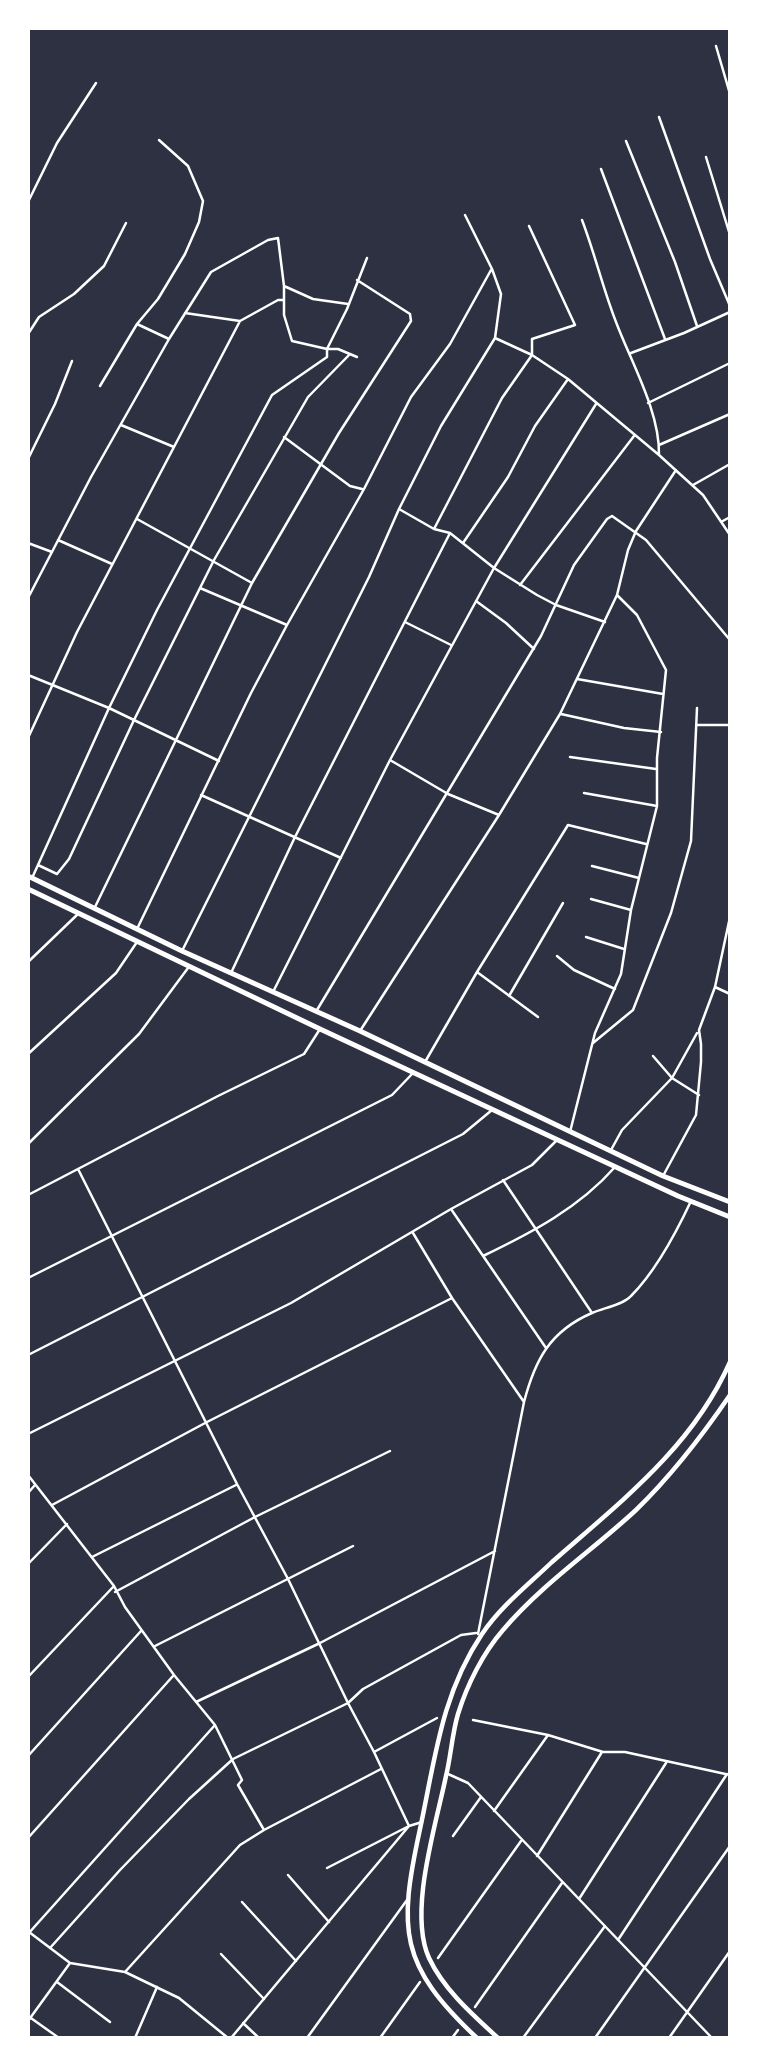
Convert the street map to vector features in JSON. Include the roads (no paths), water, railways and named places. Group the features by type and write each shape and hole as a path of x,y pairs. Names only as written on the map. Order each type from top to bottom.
{"highway":[{"path":"30,877 663,1176 730,1202"},
{"path":"28,889 320,1030 615,1167 730,1217"}],"main road":[{"path":"477,2038 430,1987 415,1964 408,1938 407,1900 444,1711 478,1635 526,1586 626,1500 665,1460 720,1385 730,1362"},
{"path":"498,2038 466,2008 442,1978 429,1958 423,1935 421,1901 458,1715 476,1672 497,1637 528,1604 636,1510 676,1469 730,1395"}],"street":[{"path":"716,46 730,93"},
{"path":"28,202 57,143 96,83"},
{"path":"659,117 710,259 730,306"},
{"path":"100,386 137,324 158,299 185,254 199,222 203,201 188,166 159,140"},
{"path":"626,141 676,262 697,326"},
{"path":"706,157 730,235"},
{"path":"601,169 665,339"},
{"path":"183,951 441,426 495,338 500,294 492,268 465,215"},
{"path":"582,220 616,324 631,353 648,403 659,455"},
{"path":"28,334 40,317 74,294 104,266 126,223"},
{"path":"434,529 502,398 532,355 532,339 575,326 529,226"},
{"path":"28,598 169,339 211,272 268,240 278,238 285,286 284,315 292,341 338,349 357,357"},
{"path":"30,877 38,865 108,708 272,395 327,357 327,349 367,258"},
{"path":"137,929 201,794 287,625 364,489 411,397 450,344 485,276 492,268"},
{"path":"95,907 252,583 321,465 411,321 411,314 357,280"},
{"path":"285,286 313,299 349,304"},
{"path":"28,738 51,685 240,321 284,299"},
{"path":"631,353 730,312"},
{"path":"184,313 240,321"},
{"path":"137,324 169,339"},
{"path":"495,338 532,355 568,379 659,455 693,485 730,535"},
{"path":"38,865 58,874 69,859 134,720 214,560 308,397 350,354"},
{"path":"28,459 55,404 72,361"},
{"path":"648,403 730,363"},
{"path":"463,543 508,477 535,426 568,379"},
{"path":"273,993 451,645 494,568 596,404"},
{"path":"659,445 730,414"},
{"path":"121,425 174,447"},
{"path":"520,585 634,436"},
{"path":"284,438 350,486 364,489"},
{"path":"693,485 730,464"},
{"path":"360,1031 499,815 560,714 617,595 628,550 636,531 676,470"},
{"path":"399,509 434,529 450,533 494,568 556,605 605,622"},
{"path":"315,1013 534,649 574,565 607,519 612,516 636,531 730,640"},
{"path":"721,522 730,517"},
{"path":"137,519 252,583"},
{"path":"231,973 295,837 450,533"},
{"path":"58,540 113,564"},
{"path":"28,542 52,552"},
{"path":"200,588 287,625"},
{"path":"570,1132 595,1033 621,974 631,910 657,806 656,769 666,670 637,615 617,595"},
{"path":"476,601 506,623 534,649"},
{"path":"405,622 451,645"},
{"path":"28,675 108,708 219,761"},
{"path":"576,679 663,694"},
{"path":"593,1043 633,1010 671,913 691,841 697,708"},
{"path":"560,714 624,728 661,732"},
{"path":"697,725 730,725"},
{"path":"570,757 656,769"},
{"path":"390,760 448,794 499,815"},
{"path":"584,793 657,806"},
{"path":"201,794 341,858"},
{"path":"425,1062 568,825 647,844"},
{"path":"592,866 639,878"},
{"path":"591,899 631,910"},
{"path":"509,996 564,902"},
{"path":"28,962 79,913"},
{"path":"611,1150 622,1130 672,1078 699,1030 715,987 730,917"},
{"path":"586,937 624,949"},
{"path":"28,1054 116,974 138,940"},
{"path":"725,946 730,947"},
{"path":"557,956 573,970 615,989"},
{"path":"28,1144 139,1034 189,965"},
{"path":"477,972 538,1017"},
{"path":"715,987 730,994"},
{"path":"28,1195 304,1054 320,1030"},
{"path":"663,1176 696,1115 701,1044 699,1030"},
{"path":"653,1056 672,1078 699,1095"},
{"path":"28,1278 392,1095 414,1073"},
{"path":"28,1355 463,1134 493,1109"},
{"path":"28,1434 291,1303 532,1165 557,1139"},
{"path":"483,1256 537,1230 601,1183 615,1167"},
{"path":"78,1169 320,1643 409,1826"},
{"path":"503,1180 592,1313"},
{"path":"50,1948 120,1870 189,1799 233,1759 348,1703 363,1689 461,1635 478,1635 532,1372 546,1349 566,1325 630,1299 673,1240 691,1201"},
{"path":"451,1209 546,1349"},
{"path":"413,1233 452,1298 524,1402"},
{"path":"52,1505 207,1422 452,1298"},
{"path":"115,1592 255,1517 390,1451"},
{"path":"28,1475 114,1586 115,1592 141,1631 215,1726 242,1780 238,1785 264,1830"},
{"path":"28,1493 36,1484"},
{"path":"92,1557 237,1484"},
{"path":"28,1564 67,1524"},
{"path":"155,1646 354,1546"},
{"path":"196,1702 320,1643 495,1551"},
{"path":"28,1677 114,1586"},
{"path":"28,1756 141,1631"},
{"path":"28,1838 174,1675"},
{"path":"374,1752 437,1718"},
{"path":"473,1720 548,1735 603,1752 625,1752 728,1775 618,1940"},
{"path":"215,1726 29,1933 70,1963 125,1972 179,1998 230,2038 409,1826"},
{"path":"494,1811 548,1735"},
{"path":"537,1856 603,1752"},
{"path":"579,1899 666,1762"},
{"path":"125,1972 240,1845 381,1769"},
{"path":"447,1773 468,1783 712,2038"},
{"path":"453,1836 481,1797"},
{"path":"327,1868 422,1822"},
{"path":"438,1958 522,1839"},
{"path":"595,2038 730,1846"},
{"path":"288,1875 329,1922"},
{"path":"475,2007 563,1882"},
{"path":"307,2038 407,1900"},
{"path":"242,1902 296,1961"},
{"path":"523,2038 605,1926"},
{"path":"669,2038 730,1951"},
{"path":"221,1954 264,1999"},
{"path":"59,2038 29,2018 70,1963"},
{"path":"57,1982 110,2022"},
{"path":"380,2038 420,1982"},
{"path":"135,2038 157,1987"},
{"path":"243,2024 258,2038"},
{"path":"452,2038 458,2030"}]}
